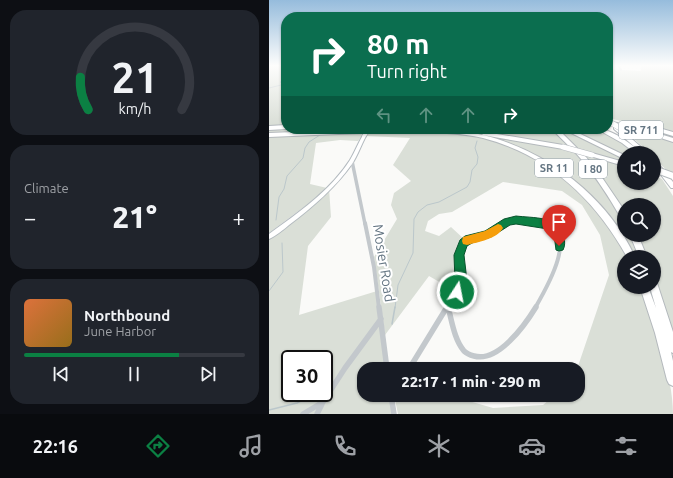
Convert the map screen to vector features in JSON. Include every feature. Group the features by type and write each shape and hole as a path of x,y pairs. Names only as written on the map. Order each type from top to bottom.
{"highway":[{"path":"613,122 673,134"},
{"name":"SR 711","path":"613,122 673,140"},
{"path":"613,124 639,146"},
{"path":"269,128 281,127"},
{"path":"269,135 292,134"},
{"name":"SR 11","path":"466,134 504,143 535,156 560,172 583,191 600,210 619,236 627,250"},
{"path":"481,134 509,137 563,147 617,162"},
{"name":"I 80","path":"560,134 592,167 617,205"},
{"path":"576,134 617,154"},
{"path":"609,134 629,146"},
{"path":"661,168 672,179"},
{"path":"661,170 673,186"},
{"path":"661,172 672,179"},
{"path":"661,176 672,179"},
{"path":"661,176 673,191"},
{"path":"646,294 660,333 673,380"},
{"path":"656,294 673,348"}],"street":[{"path":"269,237 322,196 352,162 365,134"},
{"name":"Mosier Road","path":"352,162 373,263 386,362"},
{"path":"413,362 460,285 459,255 463,243 469,239 488,234 508,222 525,221 547,224 554,227 559,234 560,242 552,276 531,315 521,330 513,340 497,351 486,358 477,359 467,354 461,345 448,307"},
{"path":"333,387 381,319"},
{"path":"303,414 323,402"},
{"path":"317,414 323,402"},
{"path":"392,402 394,414"}],"shaded area":[{"path":"269,85 281,85 281,125 269,126"},
{"path":"613,85 673,85 673,133 613,119"},
{"path":"618,125 673,141 673,175 670,174 661,164 661,146 642,146"},
{"path":"269,129 281,129 281,133 269,134"},
{"path":"363,134 358,141 340,140 316,143 310,184 327,188 269,233 269,137"},
{"path":"367,134 454,134 481,138 527,154 567,181 585,198 601,216 623,250 617,250 617,294 643,294 670,382 673,414 398,414 395,402 472,402 493,408 543,405 547,402 585,402 585,362 579,362 609,275 600,235 582,205 562,191 503,182 452,212 439,214 428,221 425,231 439,236 451,227 464,239 457,252 458,275 455,291 429,276 385,335 374,257 397,219 391,205 394,193 411,181 393,165 410,138 366,136"},
{"path":"496,134 556,134 571,148"},
{"path":"562,134 574,134 617,155 617,160 579,149"},
{"path":"578,134 609,134 626,146 617,146 617,153"},
{"path":"484,136 533,143 576,153 604,188 617,209 617,229 550,164"},
{"path":"584,155 617,164 617,190 661,190 661,179 673,196 673,335 660,294 661,294 661,250 644,250 640,242 661,242 661,198 617,198 617,200 602,177"},
{"path":"329,188 331,217 308,246 299,315 377,291 386,362 357,362 357,402 392,402 394,414 269,414 269,237"},
{"path":"624,242 632,242 635,250 628,250"}],"waterway":[{"path":"269,88 280,85"},
{"path":"276,220 279,197 284,189 287,176 303,158 305,148 309,142 320,135"},
{"path":"395,308 398,285 413,253 414,219 418,212 427,205 439,202 467,187 470,182 472,170 477,164 478,157 475,148 477,141"},
{"path":"269,291 283,272 282,243"},
{"path":"392,324 395,307"},
{"path":"269,410 299,402"}],"slow traffic":[{"path":"467,241 469,239 488,234 498,228"}],"route":[{"path":"457,292 461,281 459,255 463,243 469,239 488,234 504,223 516,220 551,225 559,234 559,246"}]}
